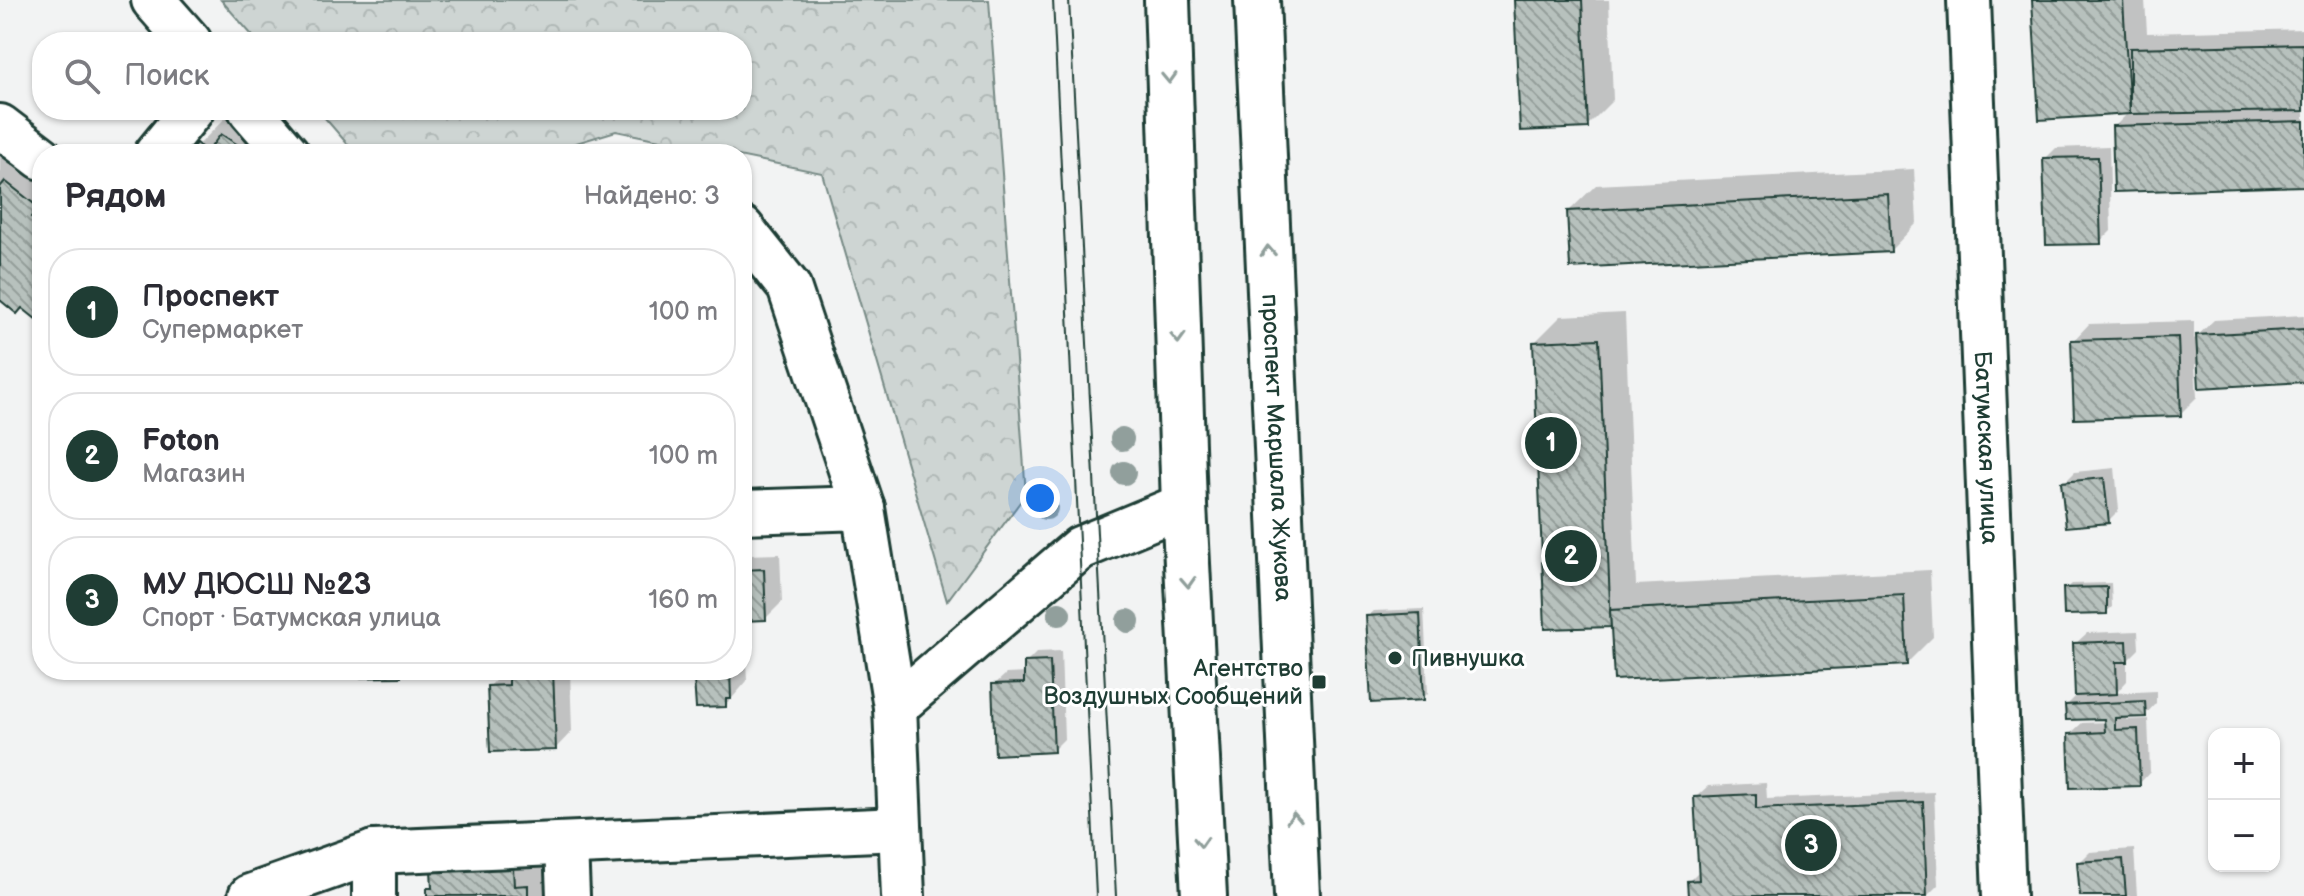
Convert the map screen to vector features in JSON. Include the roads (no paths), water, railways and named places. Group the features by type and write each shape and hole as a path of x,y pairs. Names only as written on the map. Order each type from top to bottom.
{"highway":[{"path":"1167,0 1184,505 1204,896"},
{"name":"проспект Маршала Жукова","path":"1257,0 1297,896"}],"street":[{"path":"153,0 181,32"},
{"name":"Батумская улица","path":"1969,0 2004,896"},
{"path":"164,144 184,120"},
{"path":"259,120 279,144"},
{"path":"0,126 32,150"},
{"path":"752,241 789,287 863,508 895,707 903,896"},
{"path":"895,707 1080,548 1184,505"},
{"path":"752,512 863,508"},
{"path":"250,896 374,852 899,829"},
{"path":"566,845 568,896"},
{"path":"374,852 374,896"}],"tram line":[{"path":"1053,0 1096,896"},
{"path":"1069,0 1116,896"}],"place":[{"name":"Проспект","path":"1551,443"},
{"name":"Foton","path":"1571,556"},
{"name":"Пивнушка","path":"1395,658"},
{"name":"Агентство Воздушных Сообщений","path":"1319,682"},
{"name":"МУ ДЮСШ №23","path":"1811,845"}]}
